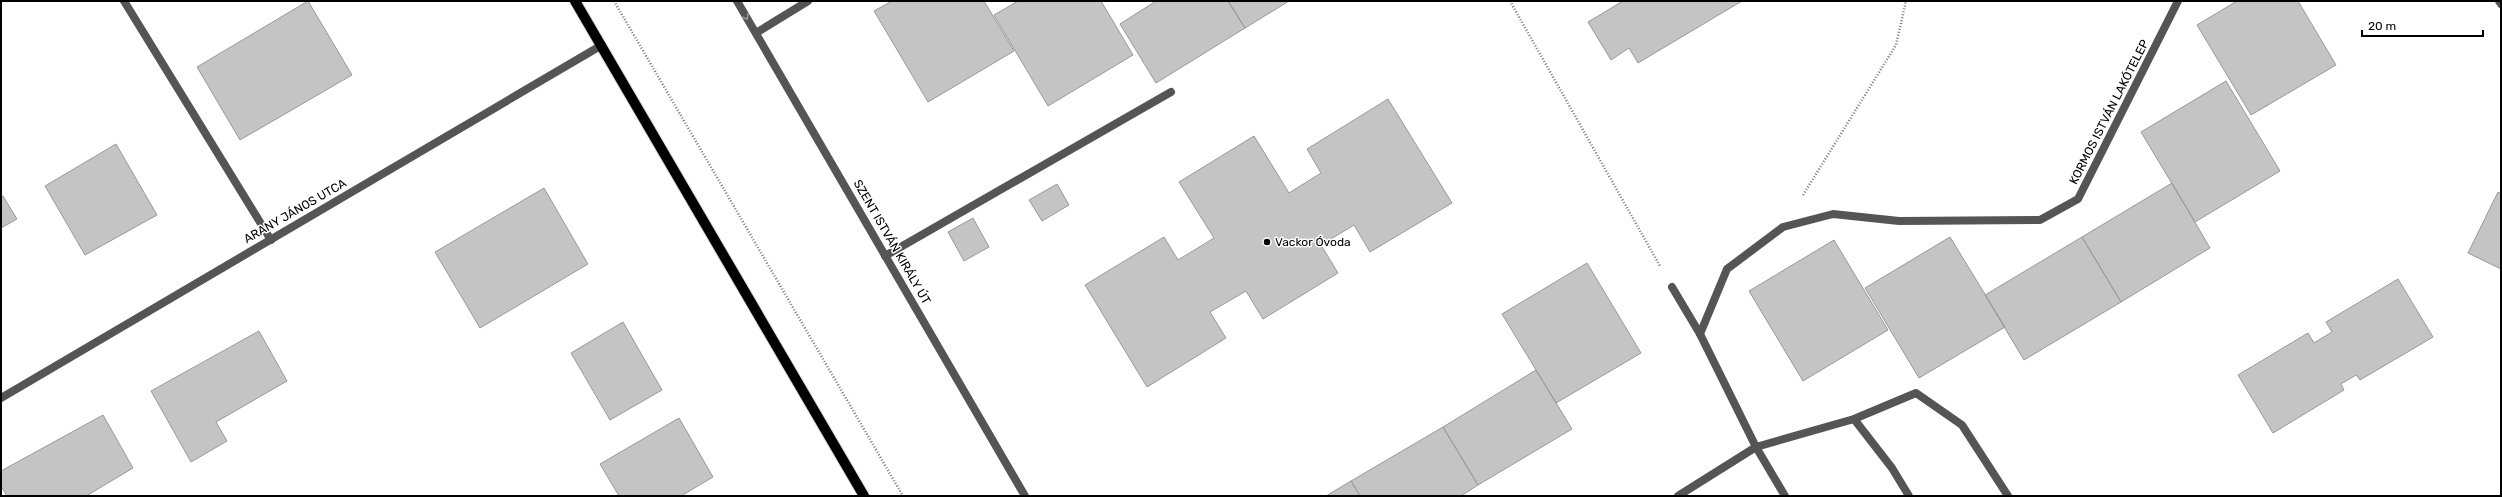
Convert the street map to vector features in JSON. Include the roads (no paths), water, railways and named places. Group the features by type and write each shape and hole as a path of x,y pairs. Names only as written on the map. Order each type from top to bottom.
{"main road":[{"path":"576,1 864,496"}],"street":[{"path":"124,1 271,240"},
{"name":"SZENT ISTVÁN KIRÁLY ÚT","path":"737,1 1025,496"},
{"path":"756,33 808,1"},
{"name":"KORMOS ISTVÁN LAKÓTELEP","path":"1700,334 1727,269 1783,227 1833,214 1899,221 2040,220 2078,199 2178,1"},
{"name":"ARANY JÁNOS UTCA","path":"1,398 602,45"},
{"path":"885,256 1171,92"},
{"path":"1672,287 1700,334 1756,447 1785,496"},
{"path":"1678,496 1756,447 1854,419 1916,393 1962,425 2008,496"},
{"path":"1854,419 1892,468 1909,496"}],"place":[{"name":"Vackor Óvoda","path":"1267,242"}]}
